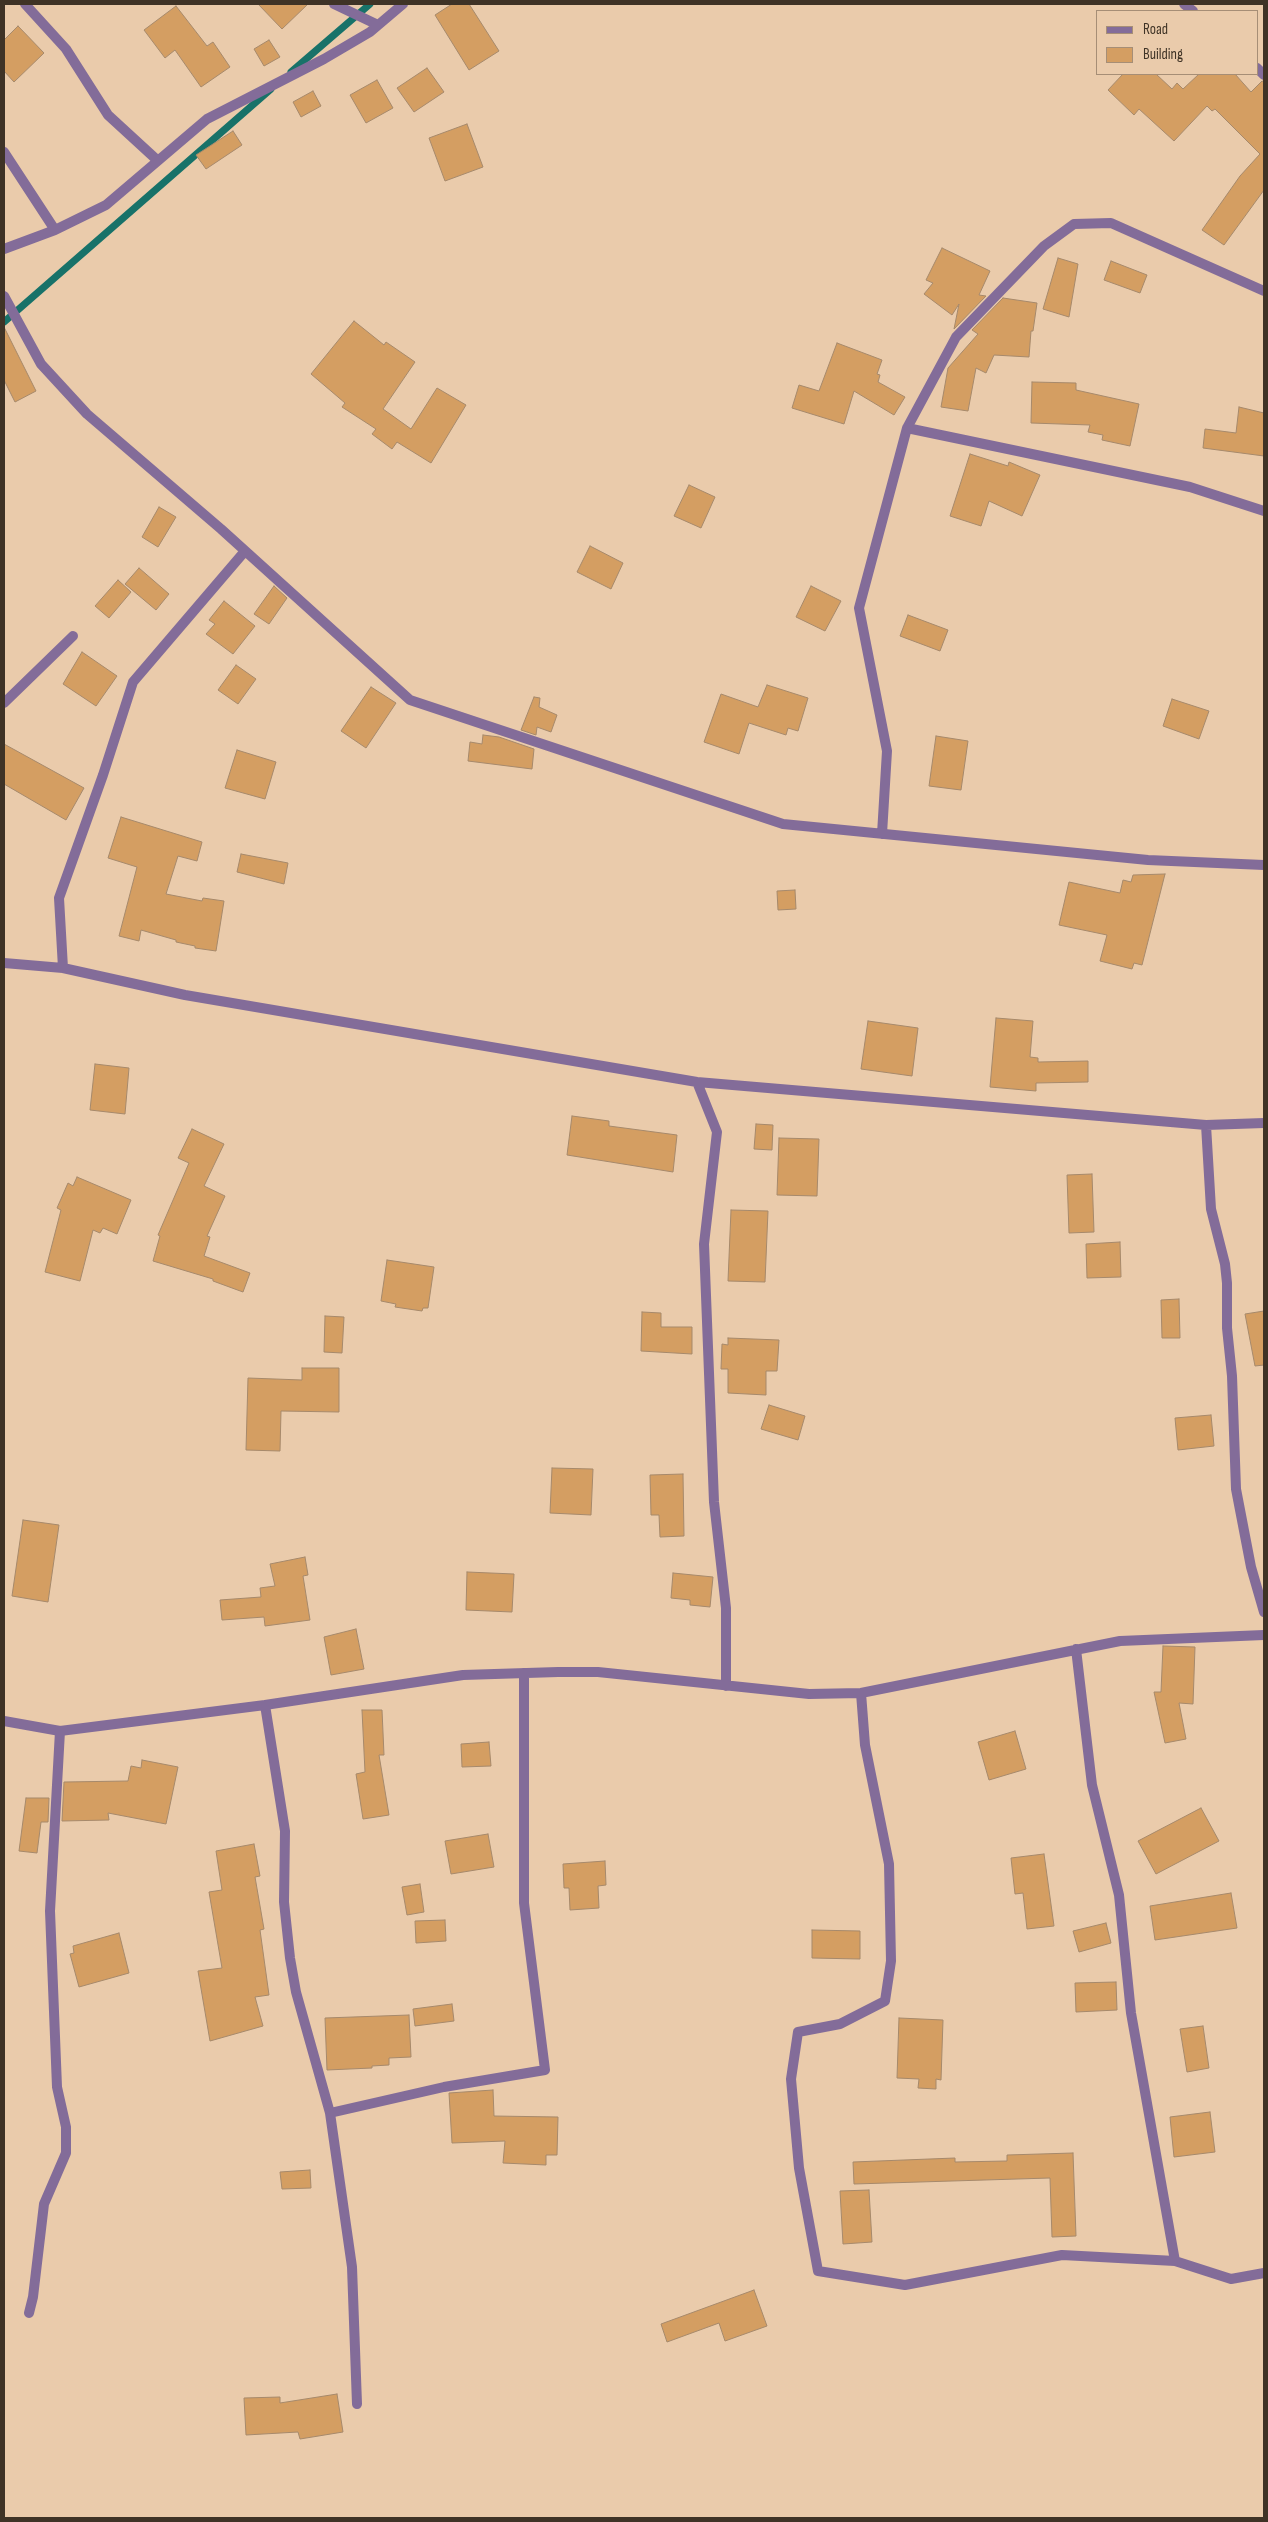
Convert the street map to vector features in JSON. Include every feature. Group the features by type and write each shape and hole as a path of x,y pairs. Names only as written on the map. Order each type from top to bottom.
{"street":[{"path":"25,4 66,50 108,115 157,160"},
{"path":"334,4 378,25"},
{"path":"4,249 55,230 106,205 207,119 324,59 370,32 403,4"},
{"path":"4,152 55,230"},
{"path":"882,834 887,751 859,608 907,428 956,337 1044,246 1074,224 1111,223 1264,291"},
{"path":"4,296 41,364 87,414 245,551 410,700 783,824 1148,860 1264,865"},
{"path":"907,428 1190,487 1264,510"},
{"path":"63,968 59,898 103,775 133,682 245,551"},
{"path":"4,703 73,636"},
{"path":"4,963 63,968 185,994 697,1082 1206,1125 1264,1123"},
{"path":"697,1082 717,1132 704,1244 714,1502 726,1608 726,1686"},
{"path":"1206,1125 1211,1209 1225,1264 1227,1283 1227,1328 1232,1376 1236,1489 1251,1567 1264,1612"},
{"path":"4,1721 60,1731 265,1705 463,1675 524,1673 598,1672 809,1694 861,1694 1120,1641 1264,1635"},
{"path":"1076,1649 1092,1786 1120,1895 1131,2013 1175,2261"},
{"path":"330,2113 444,2087 545,2070 524,1903 524,1673"},
{"path":"861,1694 865,1744 889,1864 891,1961 885,2001 840,2024 798,2032 791,2079 799,2168 818,2271 905,2285 1062,2255 1175,2261 1231,2279 1264,2273"},
{"path":"265,1705 284,1830 284,1902 290,1958 296,1992 330,2113 352,2267 357,2404"},
{"path":"29,2313 33,2297 44,2204 66,2153 66,2127 57,2088 50,1911 60,1731"}],"building":[{"path":"258,4 308,4 282,29"},
{"path":"452,4 469,4 499,51 469,70 435,15"},
{"path":"176,6 207,46 213,42 230,67 201,87 175,50 165,58 144,30"},
{"path":"18,26 44,53 14,82 4,71 4,40"},
{"path":"269,40 280,57 264,66 254,49"},
{"path":"427,68 444,92 414,112 397,88"},
{"path":"1122,75 1157,75 1172,89 1177,83 1183,89 1198,75 1236,75 1251,92 1262,81 1264,82 1264,190 1224,245 1202,230 1240,176 1260,154 1215,109 1212,111 1207,106 1174,141 1139,109 1134,115 1108,90"},
{"path":"377,80 393,108 366,123 350,95"},
{"path":"313,91 321,106 301,117 293,102"},
{"path":"467,124 483,167 445,181 429,138"},
{"path":"233,131 242,145 206,169 196,155"},
{"path":"942,248 990,271 979,295 986,296 954,329 959,304 952,315 924,294 933,283 926,280"},
{"path":"1058,258 1078,264 1069,317 1043,309"},
{"path":"1111,261 1147,275 1140,293 1104,280"},
{"path":"1003,298 1037,303 1033,331 1031,331 1029,357 994,355 986,373 976,368 968,411 941,407 948,368 978,334 972,330"},
{"path":"354,321 384,345 386,342 415,362 383,409 411,429 437,388 466,405 431,463 397,442 392,449 372,434 376,429 342,407 345,403 311,374"},
{"path":"4,327 36,391 15,402 4,380"},
{"path":"837,343 882,360 877,374 880,375 878,382 905,397 894,415 854,391 844,424 792,408 799,385 819,391"},
{"path":"1032,382 1076,383 1076,390 1139,404 1130,446 1102,440 1103,435 1088,432 1090,425 1031,423"},
{"path":"1239,407 1264,413 1264,456 1203,448 1205,429 1236,433"},
{"path":"970,454 1008,466 1009,462 1040,475 1022,516 989,501 981,526 950,516"},
{"path":"689,485 715,497 701,528 674,516"},
{"path":"159,507 176,517 158,547 142,537"},
{"path":"590,546 623,563 611,589 577,572"},
{"path":"139,568 169,594 156,610 125,584"},
{"path":"118,580 131,592 109,618 95,606"},
{"path":"274,586 287,598 269,624 254,614"},
{"path":"811,586 841,601 825,631 796,617"},
{"path":"224,601 255,626 233,654 206,634 215,624 209,620"},
{"path":"908,615 948,630 940,651 900,636"},
{"path":"82,652 117,676 96,706 63,684"},
{"path":"236,665 256,679 238,704 218,690"},
{"path":"767,685 808,698 798,731 788,728 786,735 749,723 739,754 704,742 721,694 758,707"},
{"path":"371,687 396,703 366,748 341,731"},
{"path":"534,697 540,698 539,707 557,715 551,732 537,727 536,735 521,730"},
{"path":"1172,699 1209,711 1199,739 1163,726"},
{"path":"483,735 499,737 534,749 532,769 468,761 470,742 482,744"},
{"path":"936,736 968,741 961,790 929,786"},
{"path":"4,744 84,788 66,820 4,784"},
{"path":"237,750 276,762 265,799 225,788"},
{"path":"121,817 202,842 197,861 178,856 166,894 202,901 203,898 224,901 216,951 195,948 195,946 176,942 176,940 141,930 139,941 119,936 137,867 108,858"},
{"path":"241,854 288,863 284,884 237,872"},
{"path":"1165,874 1142,965 1134,963 1132,969 1100,961 1107,935 1059,925 1069,882 1120,893 1123,880 1131,882 1133,875"},
{"path":"795,890 796,909 778,910 777,891"},
{"path":"996,1018 1033,1021 1030,1057 1038,1058 1038,1062 1088,1061 1088,1082 1036,1083 1036,1091 990,1087"},
{"path":"868,1021 918,1028 912,1076 861,1069"},
{"path":"95,1064 129,1068 125,1114 90,1110"},
{"path":"572,1116 609,1121 609,1126 677,1135 673,1172 567,1155"},
{"path":"756,1124 773,1125 772,1150 754,1149"},
{"path":"192,1129 224,1144 204,1186 225,1196 207,1236 210,1237 204,1256 250,1273 243,1292 213,1281 213,1279 153,1261 160,1236 158,1235 189,1163 178,1158"},
{"path":"779,1138 819,1139 817,1196 777,1195"},
{"path":"1092,1174 1094,1232 1069,1233 1067,1175"},
{"path":"77,1177 131,1200 117,1234 103,1228 100,1233 93,1230 80,1281 45,1272 61,1210 57,1208 68,1183 73,1186"},
{"path":"731,1210 768,1211 765,1282 728,1281"},
{"path":"1120,1242 1121,1277 1087,1278 1086,1244"},
{"path":"387,1260 434,1267 428,1308 423,1308 422,1311 395,1307 396,1304 381,1301"},
{"path":"1179,1299 1180,1338 1162,1338 1161,1300"},
{"path":"1264,1311 1264,1365 1255,1366 1245,1314"},
{"path":"642,1312 661,1313 661,1327 692,1327 692,1354 641,1351"},
{"path":"325,1316 344,1317 342,1353 324,1352"},
{"path":"728,1338 779,1340 777,1371 766,1371 766,1395 728,1393 728,1369 721,1369 722,1344 728,1345"},
{"path":"302,1368 339,1368 339,1412 281,1411 280,1451 246,1450 248,1378 302,1380"},
{"path":"769,1405 805,1416 798,1440 761,1429"},
{"path":"1211,1415 1214,1446 1178,1450 1175,1418"},
{"path":"552,1468 593,1469 591,1515 550,1513"},
{"path":"683,1474 684,1536 660,1537 659,1515 651,1515 650,1475"},
{"path":"23,1520 59,1525 48,1602 12,1596"},
{"path":"305,1557 308,1575 303,1576 310,1620 265,1626 264,1617 222,1620 220,1600 261,1597 260,1588 275,1586 270,1564"},
{"path":"467,1572 514,1574 512,1612 466,1610"},
{"path":"673,1573 713,1577 710,1607 690,1605 690,1600 671,1598"},
{"path":"356,1629 364,1669 331,1675 324,1637"},
{"path":"1163,1646 1195,1647 1193,1704 1179,1703 1186,1739 1165,1743 1154,1692 1161,1692"},
{"path":"362,1710 382,1710 384,1755 379,1755 389,1815 363,1819 356,1774 365,1772"},
{"path":"1015,1731 1026,1769 989,1780 978,1742"},
{"path":"489,1742 491,1766 462,1767 461,1744"},
{"path":"142,1760 178,1767 166,1824 108,1813 109,1820 62,1821 64,1782 128,1781 131,1766 141,1768"},
{"path":"26,1798 49,1798 48,1822 41,1822 37,1853 19,1851"},
{"path":"1201,1808 1219,1841 1156,1874 1138,1841"},
{"path":"488,1834 494,1867 451,1874 445,1841"},
{"path":"254,1844 260,1876 255,1877 264,1929 260,1930 269,1995 255,1997 263,2026 210,2041 198,1971 222,1968 209,1892 222,1890 216,1851"},
{"path":"1044,1854 1054,1926 1027,1929 1023,1893 1015,1894 1011,1858"},
{"path":"605,1861 606,1885 598,1886 599,1908 570,1910 569,1888 564,1888 563,1864"},
{"path":"420,1884 424,1912 407,1915 402,1887"},
{"path":"1231,1893 1237,1928 1155,1940 1150,1906"},
{"path":"445,1920 446,1941 416,1943 415,1921"},
{"path":"1106,1923 1111,1943 1079,1952 1073,1931"},
{"path":"812,1930 860,1931 860,1959 812,1958"},
{"path":"119,1933 129,1973 79,1987 70,1954 74,1953 73,1946"},
{"path":"1116,1982 1117,2010 1076,2012 1075,1983"},
{"path":"452,2004 454,2021 415,2026 413,2009"},
{"path":"409,2015 411,2057 389,2058 389,2065 372,2066 372,2068 327,2070 325,2018"},
{"path":"899,2018 943,2020 941,2080 936,2079 936,2089 918,2088 919,2079 897,2078"},
{"path":"1203,2026 1209,2068 1187,2072 1180,2029"},
{"path":"493,2090 494,2116 558,2117 557,2155 546,2155 546,2165 503,2163 505,2141 452,2143 449,2093"},
{"path":"1210,2112 1215,2152 1174,2157 1170,2117"},
{"path":"1073,2153 1076,2236 1052,2237 1050,2178 854,2184 853,2162 955,2158 955,2162 1007,2161 1007,2155"},
{"path":"310,2170 311,2188 282,2189 280,2172"},
{"path":"869,2190 872,2242 843,2244 840,2191"},
{"path":"754,2290 767,2326 725,2341 719,2323 667,2342 661,2324"},
{"path":"337,2394 343,2432 300,2439 298,2432 246,2435 244,2398 280,2397 280,2403"}],"waterway":[{"path":"291,72 370,4"},
{"path":"4,322 271,89"}]}
